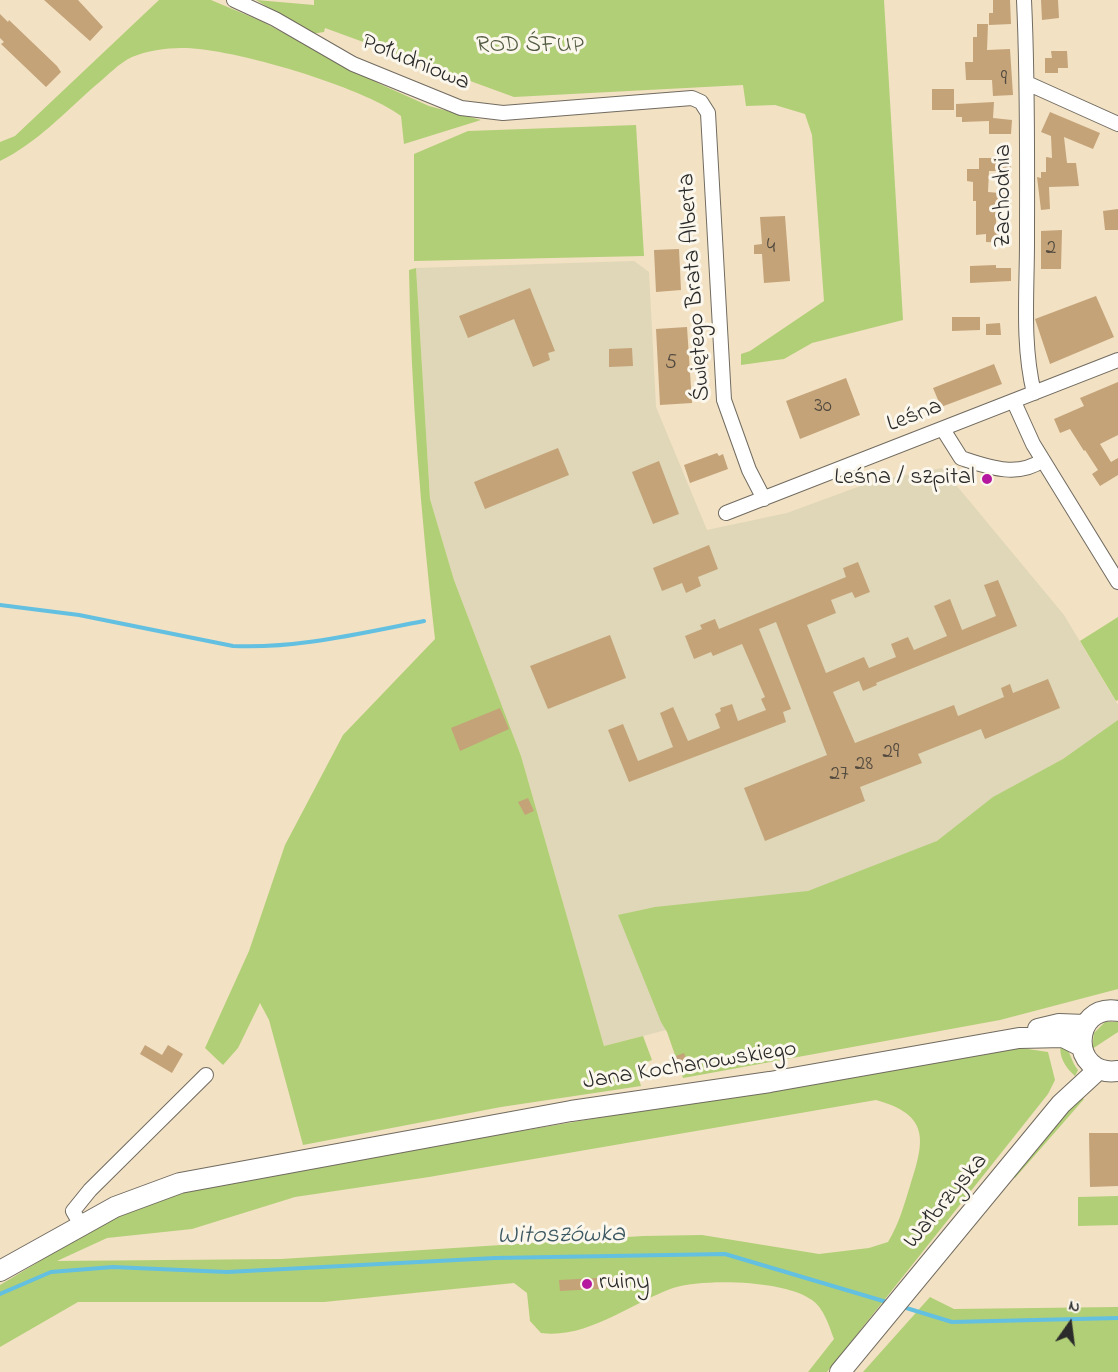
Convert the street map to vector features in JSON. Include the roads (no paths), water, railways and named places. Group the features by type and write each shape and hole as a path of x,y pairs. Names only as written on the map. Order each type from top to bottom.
{"street":[{"name":"Południowa","path":"234,0 275,19 354,64 461,108 503,113 693,98 701,102"},
{"name":"Zachodnia","path":"1024,0 1029,84 1026,327 1029,373 1034,393"},
{"path":"1029,84 1118,123"},
{"name":"Świętego Brata Alberta","path":"701,102 708,113 724,400 749,470 764,499"},
{"name":"Leśna","path":"726,513 944,430 1034,393 1068,382 1118,360"},
{"path":"1014,402 1043,460 1118,582"},
{"path":"944,430 961,458 990,467 1017,471 1043,460"},
{"path":"1019,1038 1049,1025 1085,1025 1101,1012 1118,1011"},
{"path":"1061,1104 1083,1050 1085,1025"},
{"name":"Jana Kochanowskiego","path":"0,1271 132,1199 180,1183 571,1112 770,1082 1019,1038 1062,1037 1083,1050"},
{"path":"1083,1050 1109,1070"},
{"name":"Wałbrzyska","path":"840,1372 1061,1104 1109,1070"},
{"path":"81,1225 73,1211 90,1190 206,1075"}],"waterway":[{"path":"0,605 79,615 233,646 305,643 424,621"},
{"name":"Witoszówka","path":"0,1294 51,1272 113,1267 227,1272 495,1258 725,1254 890,1303"},
{"name":"Witoszówka","path":"903,1307 952,1322 1118,1318"}],"place":[{"name":"Leśna / szpital","path":"987,479"},
{"name":"ruiny","path":"587,1284"}],"park label":[{"name":"ROD ŚFUP","path":"530,47"}]}
